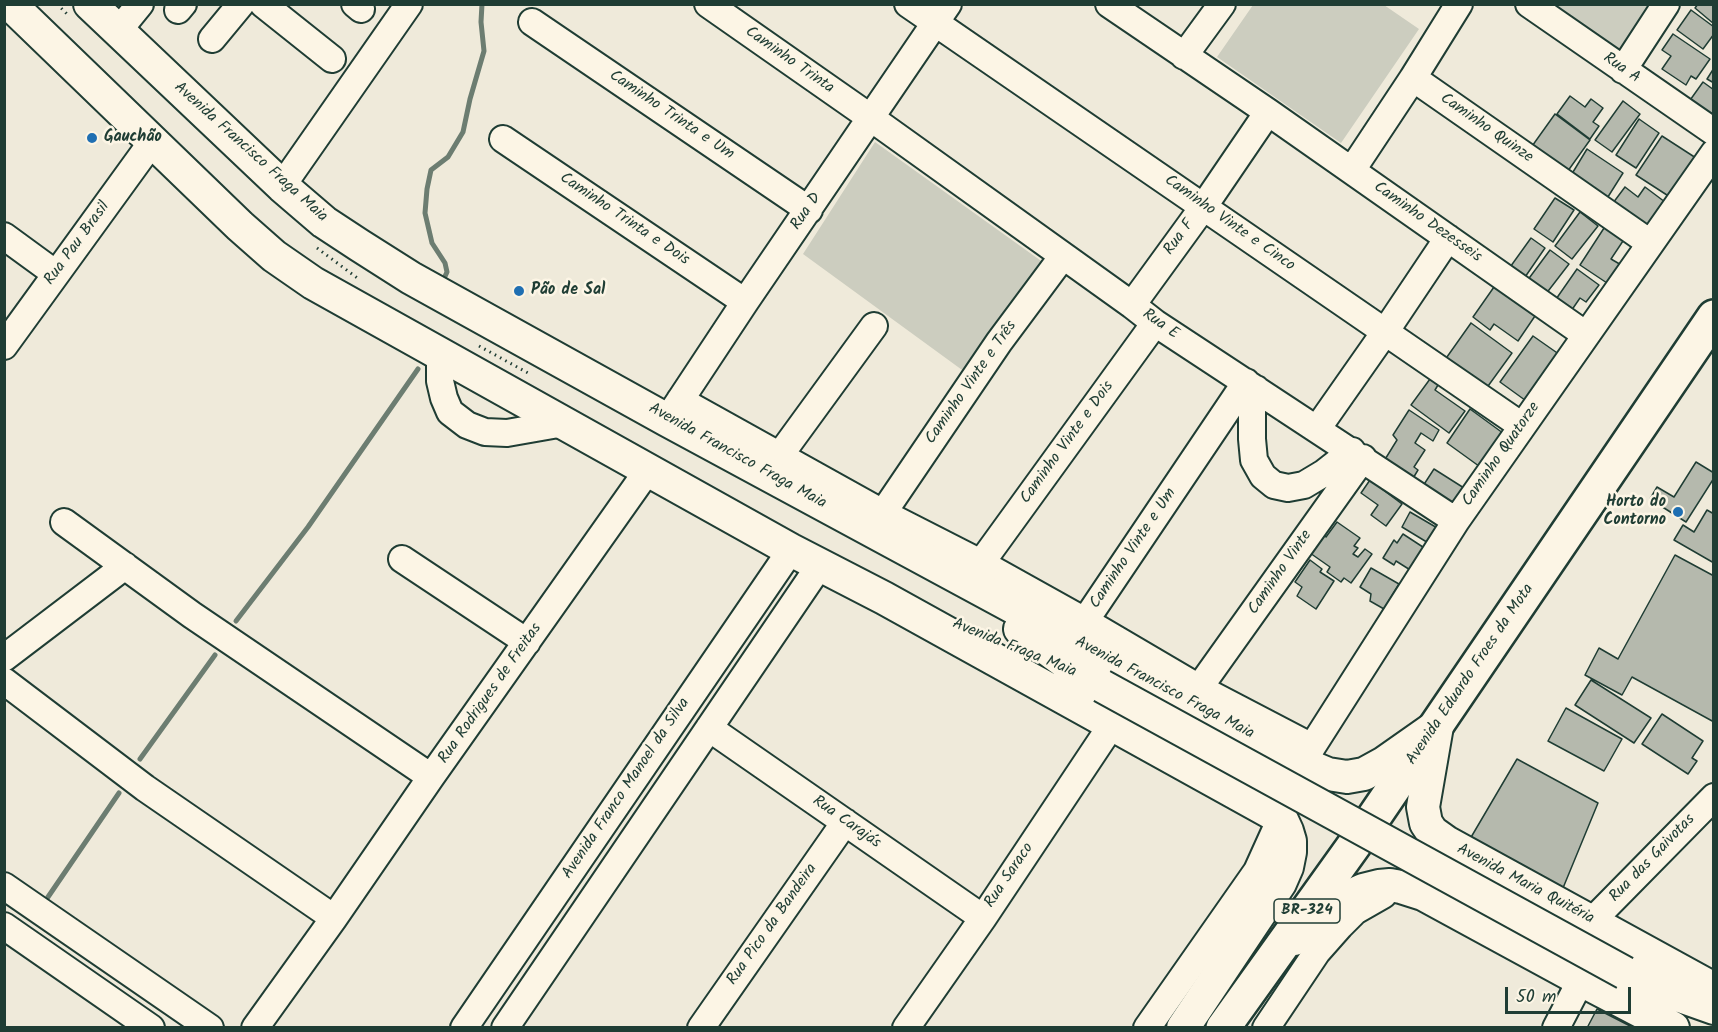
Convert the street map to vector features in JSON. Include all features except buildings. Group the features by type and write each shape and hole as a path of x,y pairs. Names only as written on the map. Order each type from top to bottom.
{"highway":[{"name":"Avenida Eduardo Froes da Mota","path":"1223,1028 1437,726 1713,317"}],"main road":[{"path":"10,4 274,256 313,284 791,550 1113,723 1281,818 1287,831 1290,852 1287,867 1280,882 1182,1028"},
{"name":"Avenida Francisco Fraga Maia","path":"90,4 282,186 324,222 411,278 674,410 922,558 1308,756 1328,774 1347,777 1364,774 1437,726"},
{"name":"Avenida Fraga Maia","path":"922,558 1095,682"},
{"name":"Avenida Fraga Maia","path":"884,598 1095,682"},
{"path":"1095,682 1637,979 1704,1028"},
{"name":"Avenida Maria Quitéria","path":"1437,726 1423,807 1426,823 1432,832 1446,842 1713,989"},
{"path":"1281,818 1302,812 1312,793 1308,756"},
{"path":"1412,890 1411,865 1418,851 1446,842"},
{"path":"1271,961 1309,925 1343,899 1363,890 1389,885 1412,890 1673,1028"},
{"path":"1637,979 1713,1008"}],"street":[{"path":"118,31 140,4"},
{"path":"212,39 241,4"},
{"path":"263,4 332,59"},
{"path":"282,186 409,4"},
{"name":"Caminho Trinta","path":"708,4 871,118"},
{"name":"Caminho Vinte e Cinco","path":"908,4 941,14 1204,206 1522,426"},
{"name":"Caminho Dezesseis","path":"1109,4 1352,170 1586,335"},
{"path":"1184,56 1222,4"},
{"path":"1352,170 1413,78 1458,4"},
{"name":"Rua A","path":"1529,4 1713,132"},
{"path":"1623,70 1665,4"},
{"name":"Rua D","path":"674,410 941,14"},
{"name":"Caminho Trinta e Um","path":"532,22 809,210"},
{"name":"Caminho Quinze","path":"1413,78 1650,243"},
{"name":"Rua F","path":"1132,305 1204,206 1268,112"},
{"name":"Rua E","path":"871,118 1155,323 1456,521"},
{"name":"Caminho Trinta e Dois","path":"503,139 745,302"},
{"name":"Rua Pau Brasil","path":"4,346 152,142"},
{"name":"Caminho Quatorze","path":"1308,756 1456,521 1713,153"},
{"path":"4,236 57,274"},
{"path":"1317,429 1448,238"},
{"name":"Caminho Vinte e Três","path":"883,513 999,342 1063,255"},
{"name":"Caminho Vinte e Dois","path":"981,563 1155,323"},
{"path":"780,455 874,326"},
{"path":"440,354 440,381 444,398 450,412 467,425 485,432 507,433 564,423"},
{"path":"1251,385 1254,460 1263,476 1274,485 1288,488 1304,485 1357,455"},
{"name":"Caminho Vinte e Um","path":"1251,385 1085,621 1308,756"},
{"path":"674,410 780,455 1085,621"},
{"name":"Caminho Vinte","path":"1199,688 1357,455"},
{"name":"Rua Rodrigues de Freitas","path":"255,1028 648,470"},
{"path":"64,522 192,615 431,777"},
{"name":"Avenida Franco Manoel da Silva","path":"464,1028 791,550"},
{"path":"402,559 527,642"},
{"name":"Avenida Franco Manoel da Silva","path":"505,1028 820,565"},
{"path":"4,658 125,566"},
{"path":"4,681 145,788 334,918"},
{"name":"Rua Saraco","path":"906,1028 983,918 1113,723"},
{"name":"Rua Carajás","path":"709,728 983,918"},
{"name":"Rua das Gaivotas","path":"1592,921 1713,797"},
{"path":"1147,1028 1257,871 1281,818"},
{"name":"Rua Pico da Bandeira","path":"701,1028 845,822"},
{"path":"4,886 210,1028"},
{"path":"1266,1028 1317,952 1355,911 1372,900 1412,890"},
{"path":"4,926 151,1028"},
{"path":"1556,1028 1581,980"}],"shaded area":[{"path":"1253,5 1384,5 1419,29 1341,143 1217,57"},
{"path":"1546,5 1654,5 1618,56"},
{"path":"875,142 1044,263 969,375 803,254"}],"waterway":[{"path":"442,283 447,272 445,263 432,243 425,213 427,189 431,170 448,157 463,132 484,51 482,4"},
{"path":"236,621 308,527 418,369"},
{"path":"140,759 215,655"},
{"path":"48,897 119,793"}],"place":[{"name":"Gauchão","path":"92,138"},
{"name":"Pão de Sal","path":"519,291"},
{"name":"Horto do Contorno","path":"1678,512"}]}
